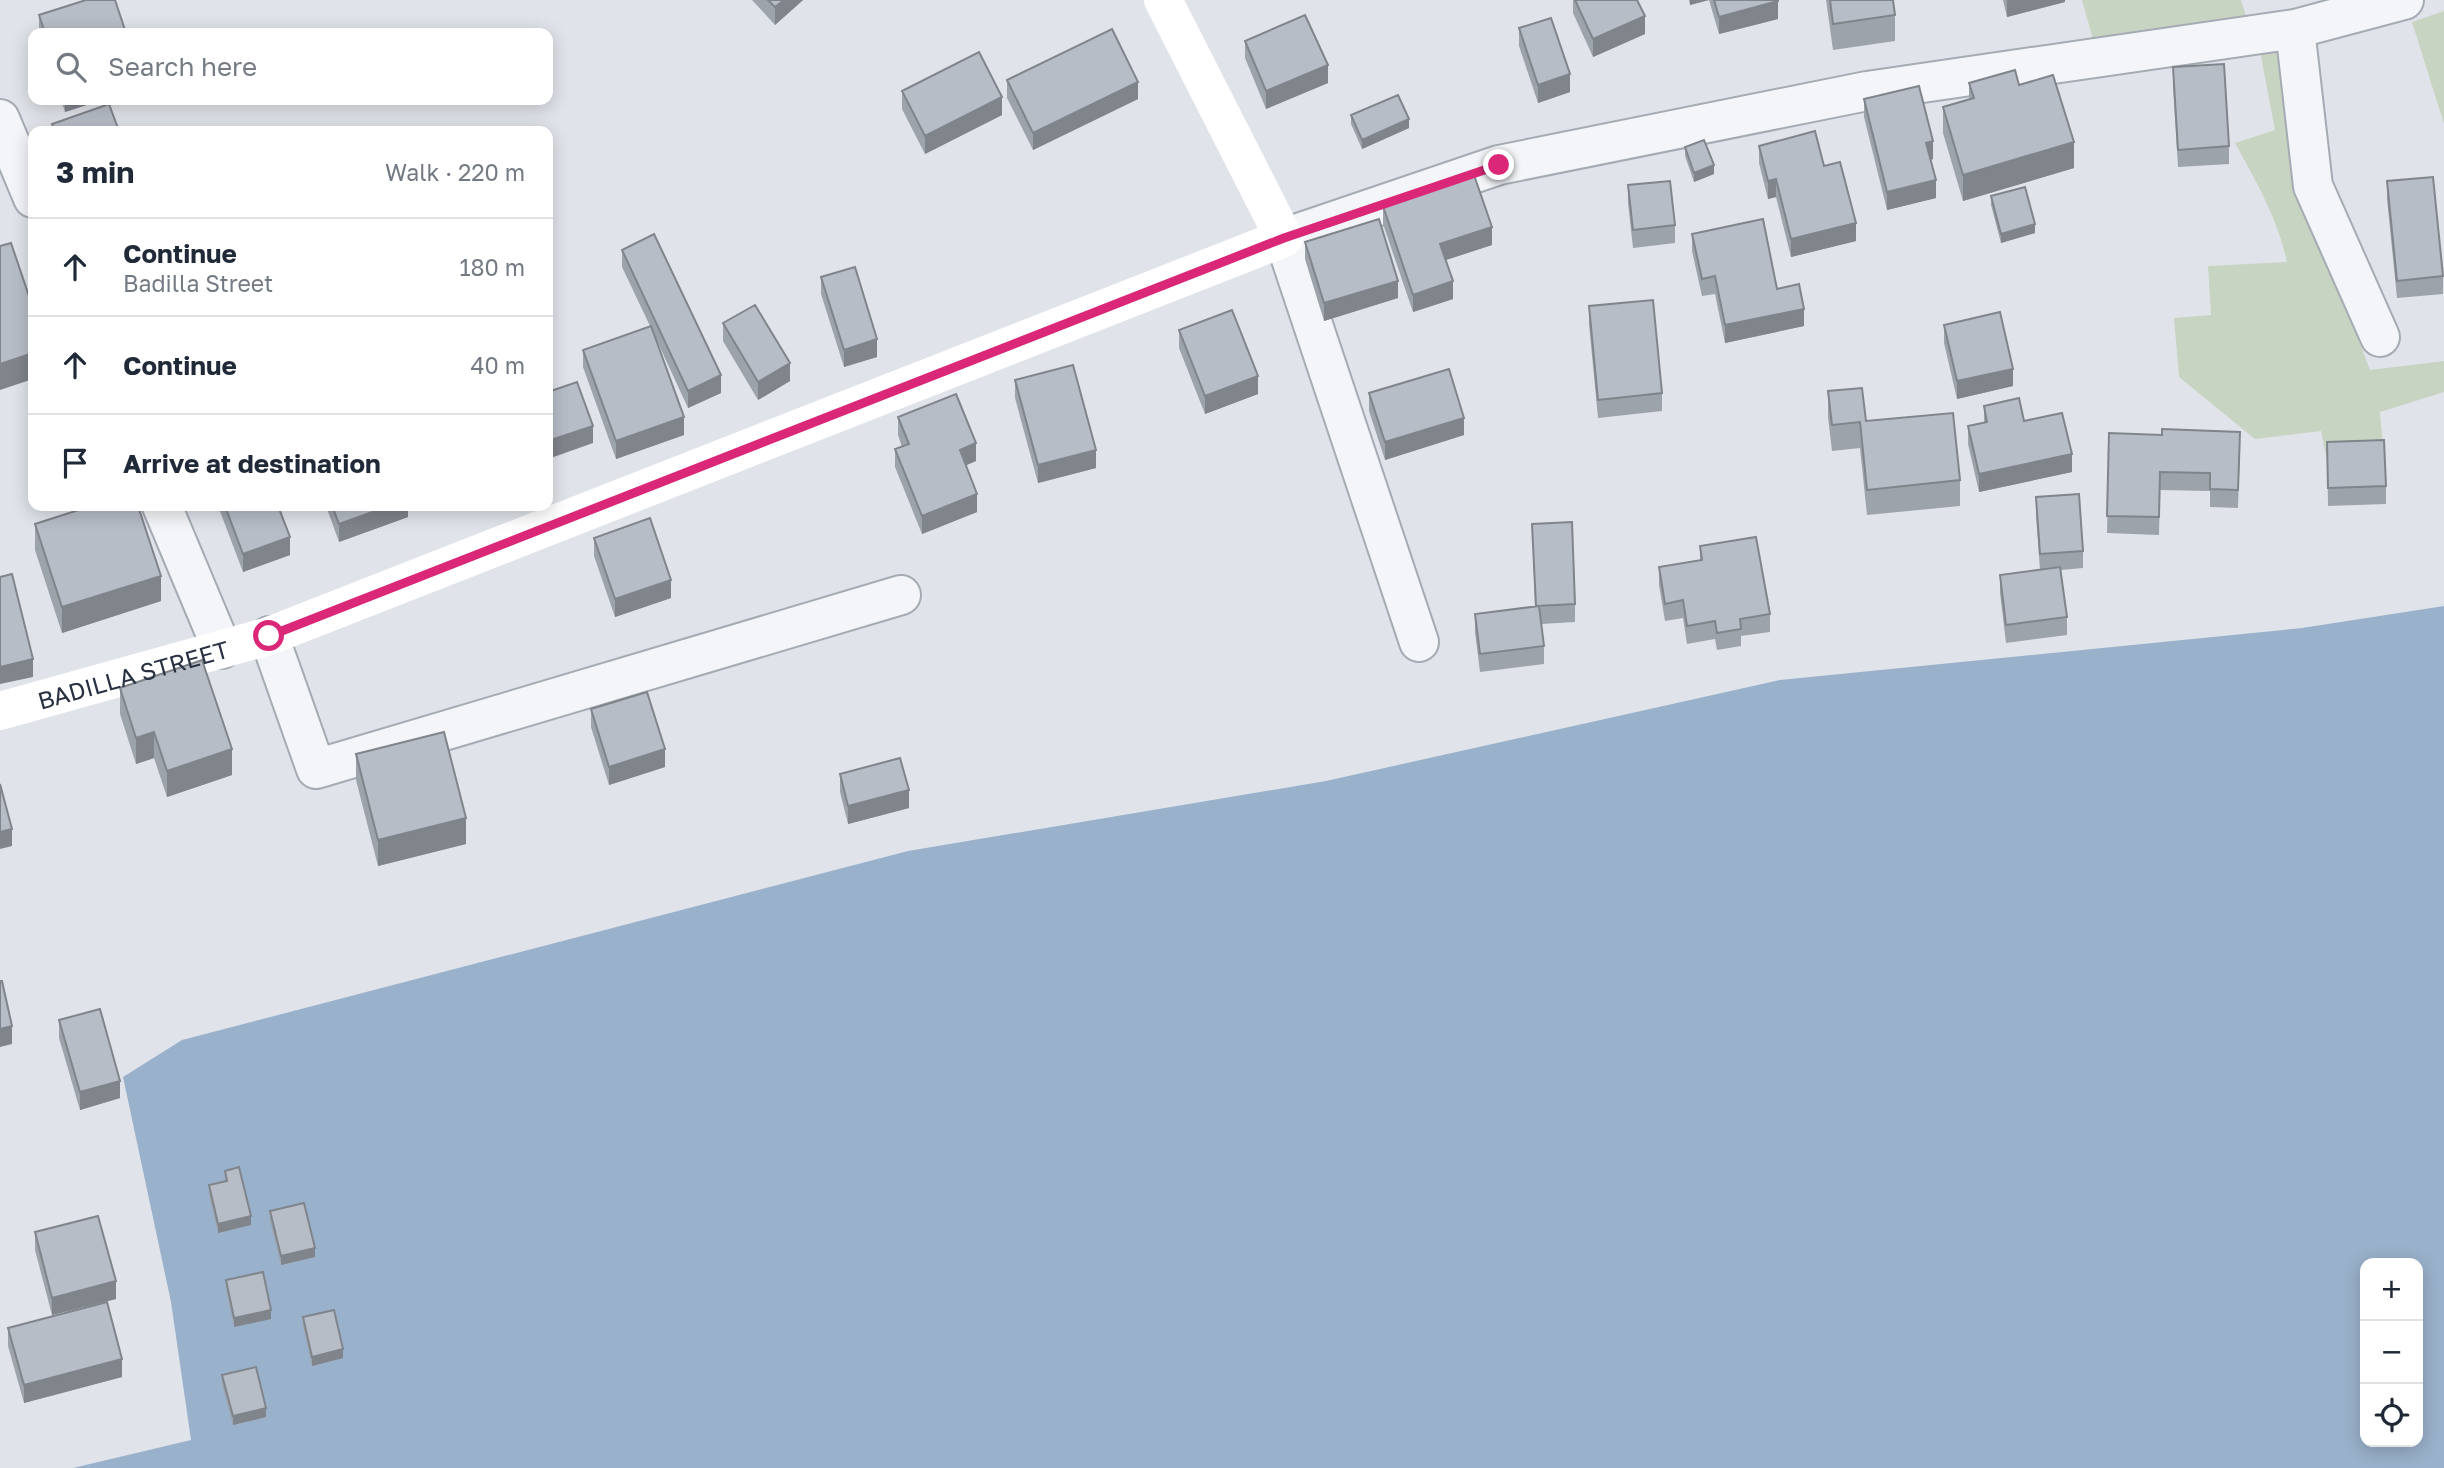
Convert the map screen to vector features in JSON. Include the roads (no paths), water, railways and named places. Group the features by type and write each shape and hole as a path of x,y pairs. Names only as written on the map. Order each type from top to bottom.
{"street":[{"path":"1163,0 1284,238 1419,642"},
{"path":"1284,238 1499,165 1867,91 2295,29 2404,0"},
{"path":"2295,29 2314,186 2380,338"},
{"path":"0,119 28,186"},
{"name":"BADILLA STREET","path":"0,711 269,636 1284,238"},
{"path":"164,511 222,649"},
{"path":"269,636 316,769 901,595"}],"water":[{"path":"2444,606 2444,1468 73,1468 191,1440 171,1302 123,1077 182,1040 908,851 1326,781 1780,680 2302,628"}]}
